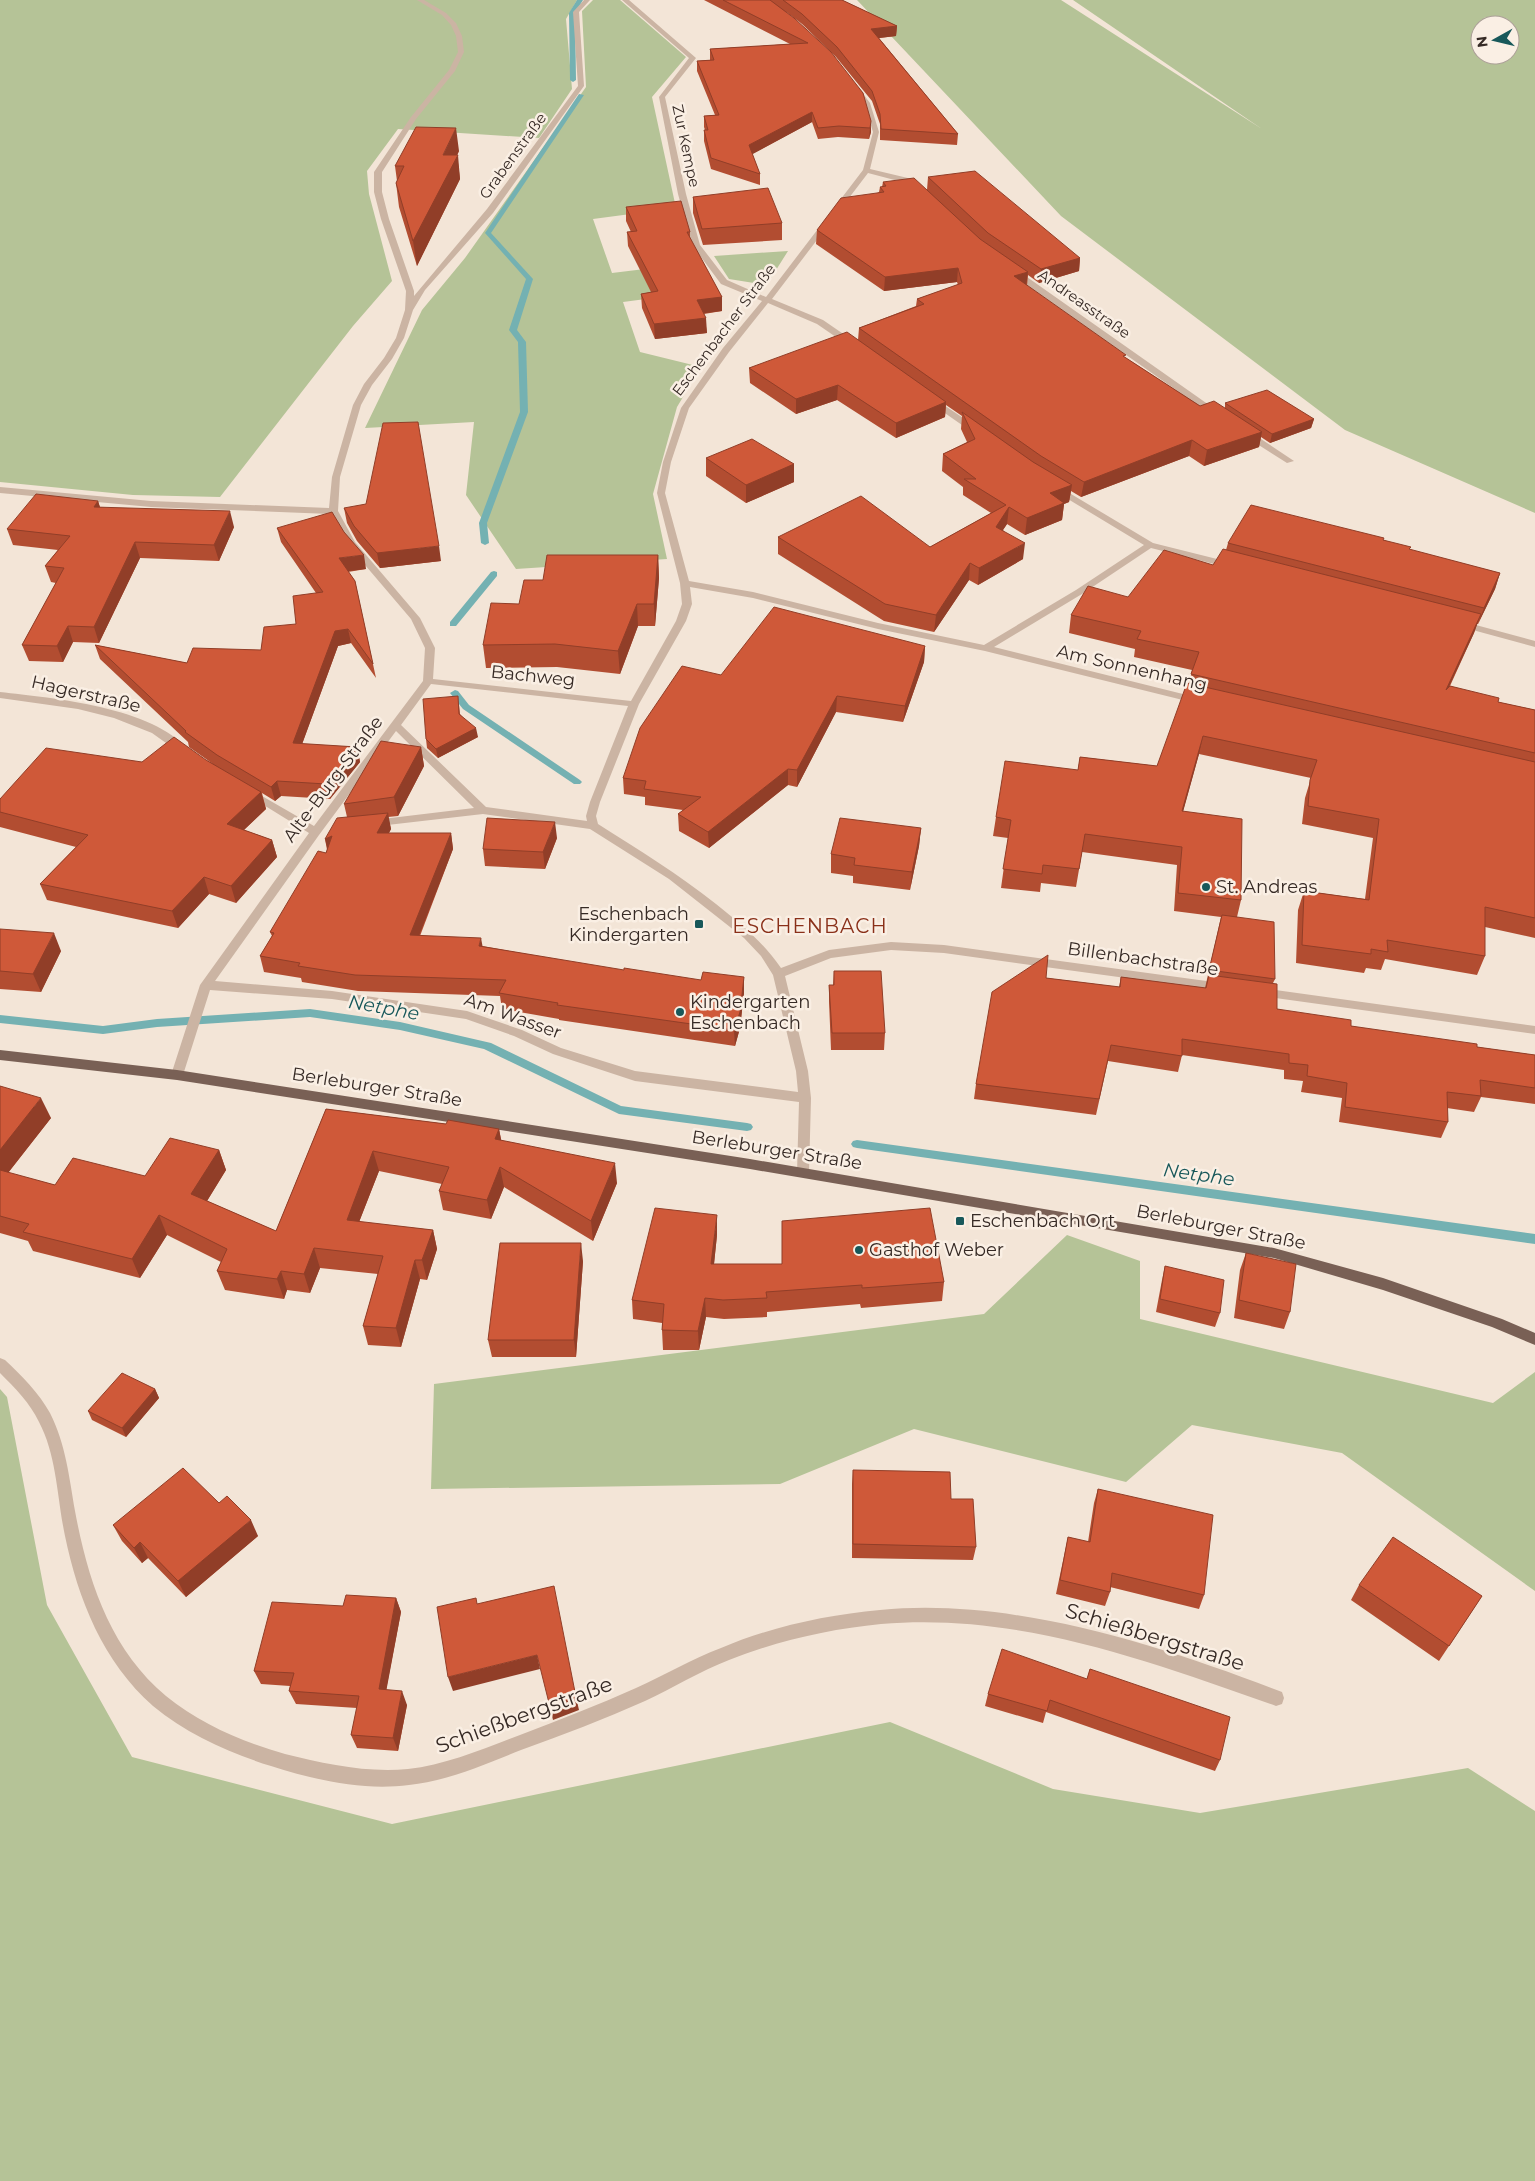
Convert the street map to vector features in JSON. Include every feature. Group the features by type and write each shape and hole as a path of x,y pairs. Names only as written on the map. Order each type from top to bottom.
{"main road":[{"name":"Berleburger Straße","path":"0,1055 177,1075 803,1173 1274,1252 1384,1284 1497,1323 1535,1339"}],"street":[{"path":"420,0 444,14 454,24 459,36 461,52 452,71 413,118 378,172 378,192 385,219 410,291 409,310 400,338 368,384 357,405 336,478 333,512 351,543 415,618 430,648 428,681"},
{"name":"Grabenstraße","path":"409,310 422,289 490,211 581,86 576,12 587,0"},
{"name":"Zur Kempe","path":"625,0 693,58 662,97 682,194 696,245 724,282 767,300"},
{"name":"Eschenbacher Straße","path":"593,826 591,816 595,802 634,704 681,621 687,604 685,583 661,493 667,462 685,408 726,350 767,300 832,212 866,170 876,132 867,103 849,80"},
{"path":"866,170 909,181 924,194"},
{"name":"Andreasstraße","path":"1007,267 1227,420"},
{"path":"767,300 820,322 861,350"},
{"path":"924,394 985,438"},
{"path":"1242,430 1290,461"},
{"path":"1044,480 1150,545 1238,567"},
{"path":"0,490 160,504 333,512"},
{"path":"986,648 1079,592 1150,545"},
{"name":"Am Sonnenhang","path":"685,583 717,587 766,597 864,622 986,648 1105,679 1208,702"},
{"path":"1449,620 1535,644"},
{"name":"Bachweg","path":"428,681 634,704"},
{"name":"Alte-Burg-Straße","path":"177,1075 206,986 314,832 428,681"},
{"name":"Hagerstraße","path":"0,695 68,704 132,720 154,729 191,756"},
{"path":"395,725 483,810"},
{"path":"240,788 314,832 334,829"},
{"path":"364,826 483,810 593,826 674,876 748,935 765,953 779,974 802,1071 805,1098 803,1173"},
{"name":"Billenbachstraße","path":"779,974 829,954 891,946 944,949 1233,988"},
{"name":"Am Wasser","path":"206,986 332,995 466,1015 518,1033 557,1051 635,1076 805,1098"},
{"path":"1252,991 1535,1030"},
{"name":"Schießbergstraße","path":"0,1364 21,1384 48,1424 60,1464 73,1539 85,1588 104,1634 132,1674 160,1702 192,1723 244,1750 305,1768 361,1778 411,1777 487,1756 642,1694 734,1650 815,1627 883,1617 948,1615 994,1618 1048,1627 1130,1648 1276,1698"}],"green space":[{"path":"0,0 577,0 566,19 572,89 539,138 398,129 367,171 369,194 392,281 353,326 220,497 133,495 0,482"},
{"path":"593,0 620,0 686,57 652,97 676,208 593,219 612,273 694,263 714,290 623,302 640,352 701,367 677,407 653,494 667,559 516,569 466,495 474,422 365,428 422,310 465,258 586,87 582,11"},
{"path":"857,0 1061,0 1262,129 1073,0 1535,0 1535,513 1345,430 1061,216"},
{"path":"788,251 771,278 754,283 729,279 714,256"},
{"path":"1067,1235 1140,1261 1140,1319 1493,1403 1535,1372 1535,1591 1342,1453 1192,1425 1126,1482 914,1429 780,1484 431,1489 434,1384 984,1314"},
{"path":"0,1389 7,1397 47,1605 132,1757 392,1824 890,1722 1053,1789 1200,1813 1468,1768 1535,1811 1535,2181 0,2181"}],"building":[{"path":"723,0 770,0 794,18 831,52 863,93 871,121 870,128 839,126 818,128 812,112 749,145 760,174 711,158 704,130 708,130 704,116 719,115 697,61 714,60 710,49 808,43"},
{"path":"783,0 842,0 897,26 871,29 958,134 881,129 880,114 872,91 837,47 802,14"},
{"path":"416,127 456,128 443,155 458,155 413,241 396,183 404,166 395,166"},
{"path":"975,171 1080,258 1041,269 988,233 928,177"},
{"path":"914,178 980,239 1028,272 1014,276 1126,355 1123,356 1200,406 1214,401 1262,432 1207,450 1192,440 1084,482 1041,456 859,328 924,304 917,299 962,283 958,268 885,277 817,230 841,198 884,192 880,187 886,186 883,182"},
{"path":"768,188 782,223 702,229 693,197"},
{"path":"681,201 690,232 687,232 722,297 697,300 706,318 654,324 641,294 658,291 627,232 637,231 626,207"},
{"path":"847,332 946,402 896,423 838,385 796,399 749,368"},
{"path":"1267,390 1314,419 1272,434 1225,403"},
{"path":"962,412 1033,462 1072,485 1050,493 1064,503 1027,518 1009,507 996,527 1025,543 979,568 970,563 936,615 885,604 778,537 861,496 930,547 1006,505 964,479 976,479 943,454 975,439"},
{"path":"418,422 439,546 377,553 354,526 344,508 366,504 383,423"},
{"path":"752,439 794,464 746,485 706,458"},
{"path":"36,494 98,501 94,507 230,511 214,545 135,542 94,627 68,626 57,646 22,645 64,568 45,566 70,536 7,529"},
{"path":"1251,505 1384,538 1383,540 1411,547 1409,549 1500,573 1484,608 1228,543"},
{"path":"332,512 344,532 364,555 339,558 355,581 373,664 348,629 335,631 293,743 357,747 326,784 277,781 271,787 217,755 185,732 95,645 187,663 193,648 261,650 264,627 296,624 293,596 323,592 277,528"},
{"path":"1223,549 1481,614 1446,690 1450,686 1499,698 1498,702 1535,710 1535,753 1191,674 1199,652 1137,639 1141,631 1071,615 1088,586 1128,597 1164,550 1213,565"},
{"path":"547,555 658,555 654,604 637,604 618,651 555,644 483,645 491,603 519,604 524,580 543,580"},
{"path":"774,607 925,646 905,706 837,696 797,770 788,769 708,832 678,814 701,797 644,789 646,781 623,778 640,728 682,666 721,675"},
{"path":"1187,683 1535,762 1535,918 1485,907 1485,956 1387,940 1388,952 1371,949 1371,954 1302,945 1304,891 1369,900 1379,819 1308,806 1310,780 1317,760 1203,736 1182,811 1242,819 1241,900 1178,893 1182,847 1085,834 1079,869 1043,865 1042,874 1003,869 1011,820 996,817 1005,761 1078,770 1080,757 1157,766"},
{"path":"458,696 459,714 476,728 436,749 426,739 423,699"},
{"path":"174,737 206,760 261,792 227,824 272,840 231,886 204,877 172,911 40,884 88,835 0,812 0,799 46,748 142,762"},
{"path":"381,741 421,747 394,797 344,804"},
{"path":"388,813 377,833 451,833 410,935 481,938 479,946 624,970 624,968 701,980 703,972 744,977 740,1012 734,1030 557,1005 558,1003 499,993 506,980 355,975 298,966 300,963 260,956 274,933 270,932 318,851 326,853 332,836 325,839 337,818"},
{"path":"487,818 555,822 543,852 483,849"},
{"path":"840,818 921,828 912,872 854,865 855,858 831,854"},
{"path":"1222,915 1274,922 1275,979 1209,970"},
{"path":"0,929 54,933 33,974 0,971"},
{"path":"1048,955 1046,978 1120,987 1121,977 1206,988 1209,975 1277,984 1277,1009 1351,1020 1351,1026 1477,1044 1477,1047 1535,1055 1535,1088 1480,1080 1481,1096 1447,1092 1448,1122 1345,1107 1347,1083 1307,1076 1308,1065 1289,1063 1289,1054 1182,1039 1182,1056 1111,1045 1099,1099 976,1084 992,992"},
{"path":"834,971 881,971 885,1033 832,1033 829,985 834,985"},
{"path":"0,1086 41,1098 0,1150"},
{"path":"326,1109 446,1124 448,1120 499,1129 495,1139 615,1163 591,1221 500,1167 487,1200 439,1191 449,1167 373,1151 347,1220 433,1230 422,1260 415,1260 396,1328 363,1326 383,1256 314,1248 304,1274 281,1271 277,1279 217,1271 227,1249 159,1215 132,1259 23,1232 29,1224 0,1216 0,1170 55,1185 73,1158 145,1176 170,1138 219,1150 191,1194 276,1231"},
{"path":"655,1208 717,1215 711,1264 782,1264 782,1221 930,1208 944,1282 862,1288 862,1285 766,1292 767,1298 723,1300 705,1298 698,1331 662,1330 664,1304 632,1300"},
{"path":"500,1243 581,1243 574,1340 488,1340"},
{"path":"1246,1253 1296,1264 1290,1312 1239,1300"},
{"path":"1165,1266 1224,1280 1220,1313 1160,1299"},
{"path":"122,1373 155,1389 122,1428 88,1411"},
{"path":"183,1468 219,1503 227,1496 251,1520 178,1581 140,1542 134,1548 113,1525"},
{"path":"853,1470 950,1472 951,1499 973,1499 976,1547 853,1544"},
{"path":"1098,1489 1213,1515 1204,1595 1112,1573 1110,1592 1060,1580 1068,1537 1090,1542"},
{"path":"1393,1537 1482,1596 1449,1646 1359,1585"},
{"path":"554,1586 576,1697 550,1707 537,1655 448,1677 437,1607 476,1598 477,1604"},
{"path":"346,1595 396,1598 379,1689 402,1691 393,1738 351,1735 359,1696 289,1691 294,1673 254,1671 272,1602 343,1606"},
{"path":"1002,1649 1087,1679 1090,1669 1230,1717 1220,1760 1050,1700 1047,1711 988,1694"}],"waterway":[{"path":"573,80 572,13 580,0"},
{"path":"485,543 483,523 524,412 522,342 513,330 530,279 488,233 581,95"},
{"path":"453,624 494,574"},
{"path":"455,693 466,707 577,782"},
{"name":"Netphe","path":"0,1019 103,1030 157,1023 310,1013 400,1026 487,1046 619,1110 747,1127"},
{"name":"Netphe","path":"857,1144 1535,1239"}],"place":[{"name":"St. Andreas","path":"1206,887"},
{"name":"Eschenbach Kindergarten","path":"699,924"},
{"name":"Kindergarten Eschenbach","path":"680,1012"},
{"name":"Eschenbach Ort","path":"960,1221"},
{"name":"Gasthof Weber","path":"859,1250"}],"district":[{"name":"ESCHENBACH","path":"810,926"}]}
